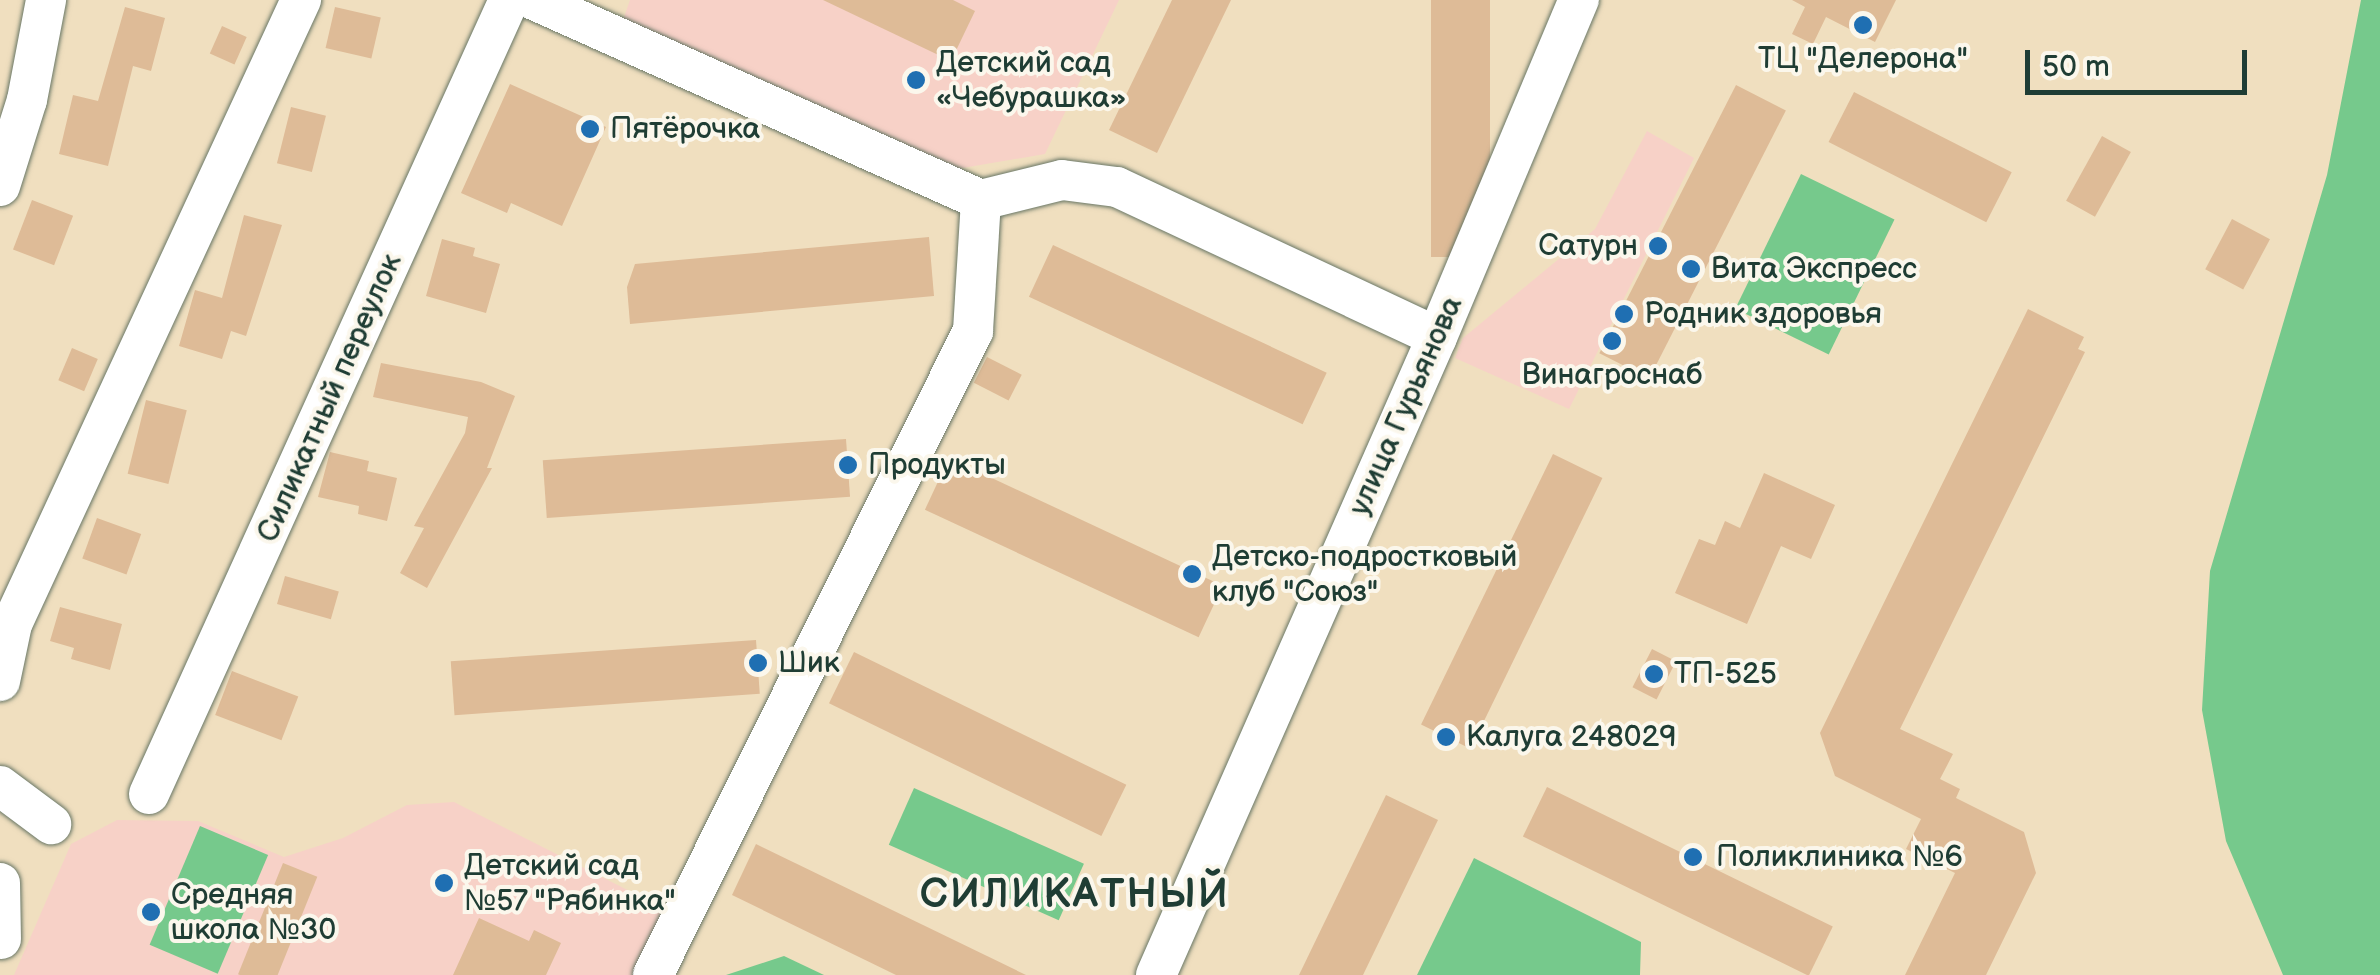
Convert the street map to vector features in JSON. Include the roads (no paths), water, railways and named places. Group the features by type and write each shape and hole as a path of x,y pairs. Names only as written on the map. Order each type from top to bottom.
{"street":[{"path":"0,186 27,100 46,0"},
{"path":"0,680 12,624 302,0"},
{"name":"Силикатный переулок","path":"149,794 509,0"},
{"path":"534,0 981,200 1062,180 1118,188 1437,337"},
{"name":"улица Гурьянова","path":"1156,975 1437,337 1579,0"},
{"path":"653,975 974,331 981,200"},
{"path":"0,786 51,824"},
{"path":"0,884 2,939"}],"place":[{"name":"ТЦ \"Делерона\"","path":"1863,25"},
{"name":"Детский сад «Чебурашка»","path":"916,80"},
{"name":"Пятёрочка","path":"590,129"},
{"name":"Сатурн","path":"1658,246"},
{"name":"Вита Экспресс","path":"1691,269"},
{"name":"Родник здоровья","path":"1624,314"},
{"name":"Винагроснаб","path":"1612,341"},
{"name":"Продукты","path":"848,465"},
{"name":"Детско-подростковый клуб \"Союз\"","path":"1192,574"},
{"name":"Шик","path":"758,663"},
{"name":"ТП-525","path":"1654,674"},
{"name":"Калуга 248029","path":"1446,737"},
{"name":"Поликлиника №6","path":"1693,857"},
{"name":"Детский сад №57 \"Рябинка\"","path":"444,883"},
{"name":"Средняя школа №30","path":"151,912"}],"district":[{"name":"СИЛИКАТНЫЙ","path":"1075,895"}]}
